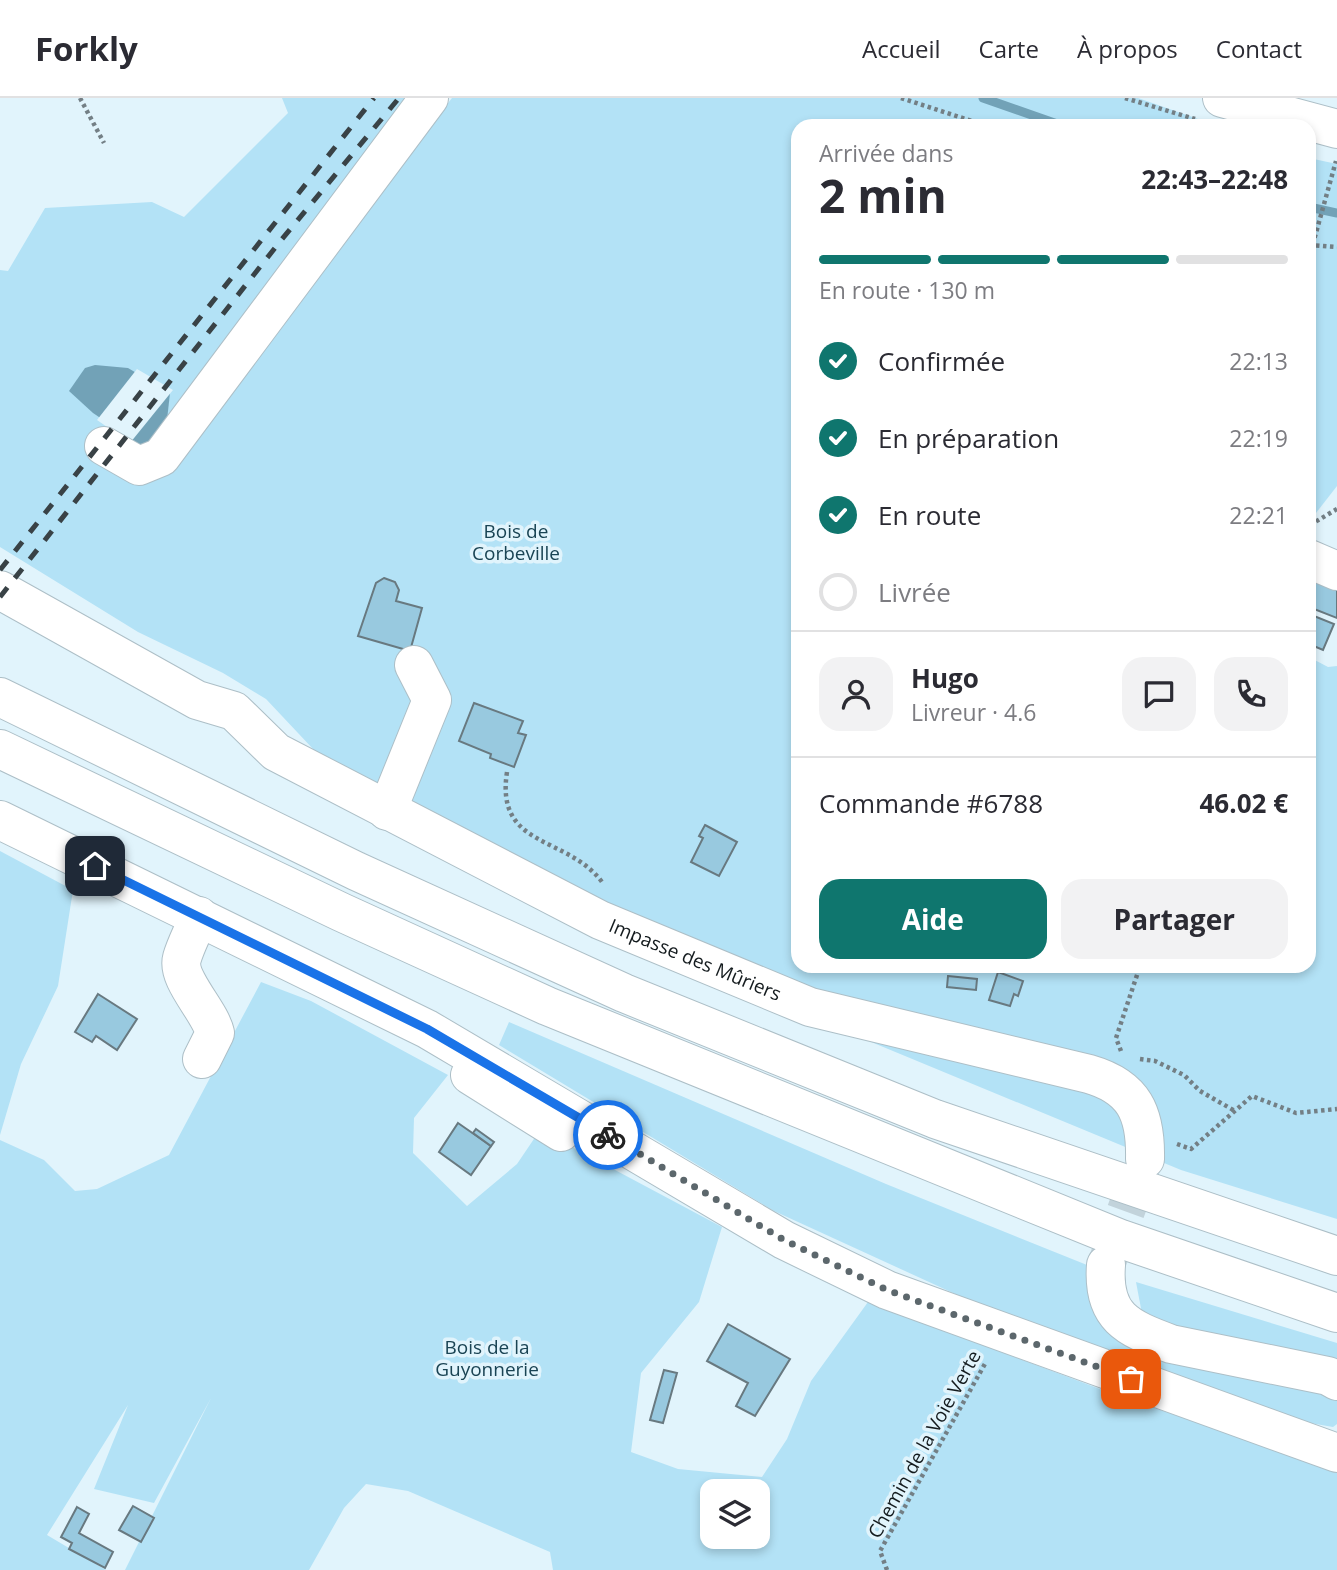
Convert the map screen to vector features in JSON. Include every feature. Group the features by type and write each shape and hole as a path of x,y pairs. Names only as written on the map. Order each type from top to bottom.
{"main road":[{"path":"104,446 139,466 161,457 429,98"},
{"path":"1213,110 1269,119"},
{"path":"1316,127 1337,130"},
{"path":"1316,546 1337,554"},
{"path":"1316,562 1337,571"},
{"name":"Impasse des Mûriers","path":"0,590 197,699 234,711 276,752 600,920 810,1007 1107,1079 1119,1085 1138,1110 1146,1134 1145,1159"},
{"path":"387,811 432,700 414,665"},
{"path":"0,697 356,871 624,993 935,1119 1337,1256"},
{"path":"0,749 341,912 547,1006 1121,1239 1337,1312"},
{"path":"0,820 199,916 472,1055 784,1240 887,1290 1337,1453"},
{"path":"199,916 181,961 183,973 212,1019 215,1033 202,1059"},
{"path":"472,1055 467,1074 561,1132"},
{"path":"1105,1265 1107,1296 1117,1316 1147,1335 1171,1344 1328,1376 1337,1381"}],"path":[{"path":"80,98 104,143"},
{"path":"901,98 966,119"},
{"path":"1125,98 1213,110"},
{"path":"1316,232 1337,157"},
{"path":"1316,245 1337,247"},
{"path":"1316,522 1337,509"},
{"path":"507,772 504,794 507,811 522,828 592,869 604,886 606,898 600,920"},
{"path":"1123,1056 1116,1038 1138,973"},
{"path":"1134,1058 1155,1061 1184,1075 1200,1091 1235,1111"},
{"path":"1145,1159 1175,1143 1191,1149 1252,1096 1296,1113 1337,1109"},
{"name":"Chemin de la Voie Verte","path":"887,1570 880,1551 1002,1333"}],"green space":[{"name":"Bois de Corbeville","path":"282,98 426,98 136,474 387,182 452,98 1138,98 1198,119 791,119 791,973 1316,973 1316,661 1328,667 1337,666 1337,1219 1181,1170 610,934 330,767 266,699 223,673 138,632 0,547 0,270 8,271 45,208 152,202 184,217 288,113"},
{"path":"1316,160 1337,164 1337,486 1316,513"},
{"path":"0,851 73,890 58,986 21,1064 0,1135"},
{"name":"Bois de la Guyonnerie","path":"261,982 311,1001 448,1075 414,1118 413,1153 467,1206 517,1164 540,1130 722,1227 699,1302 641,1373 631,1452 678,1469 762,1477 787,1439 811,1381 868,1302 1116,1395 1337,1470 1337,1570 553,1570 550,1552 408,1491 366,1484 344,1508 309,1570 125,1570 211,1398 154,1503 94,1489 128,1405 47,1535 106,1570 0,1570 0,1140 44,1160 75,1191 97,1189 169,1155"},
{"path":"509,1022 886,1184 1092,1267 1096,1309 1337,1399 1337,1424 1333,1427 1310,1423 988,1309 774,1211 499,1045"},
{"path":"1136,1282 1337,1343 1337,1362 1143,1319"}],"shaded area":[{"path":"95,365 128,368 170,393 166,429 148,450 93,413 69,391 85,368"}],"pier":[{"path":"137,369 173,390 130,443 97,420"}],"building":[{"path":"1316,574 1337,590 1337,618 1316,610"},
{"path":"384,578 395,582 399,590 396,601 422,608 410,651 358,636 376,583"},
{"path":"1316,617 1334,624 1323,650 1316,647"},
{"path":"474,703 523,721 518,733 526,735 514,767 490,758 491,754 459,741"},
{"path":"705,825 737,842 719,876 691,862 703,838 699,836"},
{"path":"998,973 1023,981 1018,996 1014,994 1010,1006 989,1000"},
{"path":"948,976 977,979 976,990 947,987"},
{"path":"98,994 137,1019 117,1050 96,1036 92,1042 75,1032"},
{"path":"458,1123 491,1146 471,1175 439,1152"},
{"path":"476,1129 494,1142 491,1146 473,1133"},
{"path":"728,1324 790,1359 755,1416 736,1406 748,1383 707,1361"},
{"path":"664,1370 677,1373 663,1423 650,1420"},
{"path":"133,1506 154,1518 141,1542 119,1530"},
{"path":"77,1507 89,1514 79,1533 113,1552 105,1568 69,1549 72,1543 61,1537"}],"waterway":[{"path":"983,98 1043,119"},
{"path":"1316,208 1337,213"}],"tunnel":[{"path":"1106,1265 1145,1159"}],"railway":[{"path":"0,570 374,98"},
{"path":"0,597 282,239 399,98"}],"way so far":[{"path":"608,1135 784,1240 887,1290 1131,1379"}],"route":[{"path":"95,866 427,1029 608,1135"}]}
